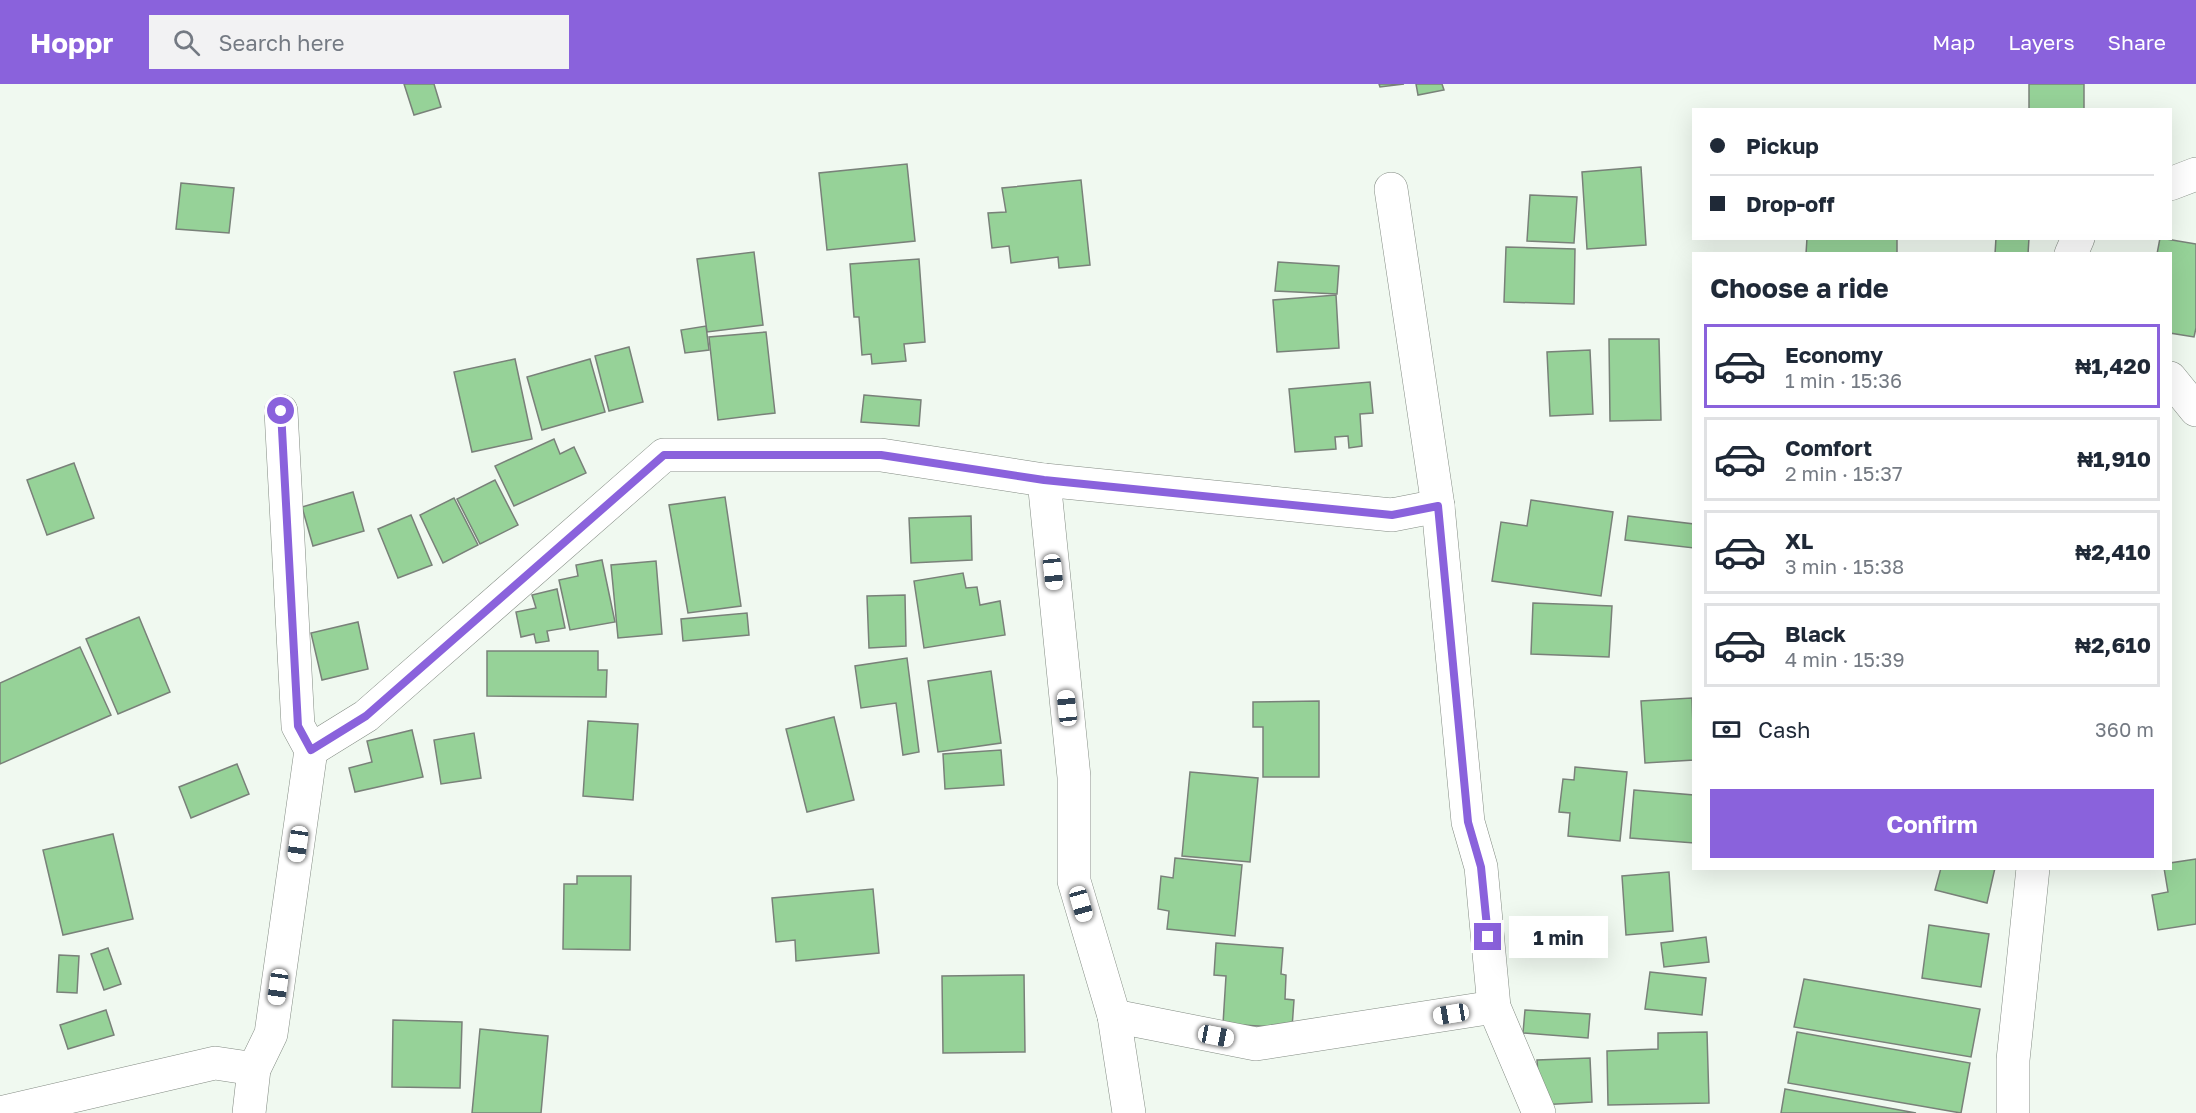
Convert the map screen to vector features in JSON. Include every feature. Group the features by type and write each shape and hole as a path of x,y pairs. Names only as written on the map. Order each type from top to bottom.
{"street":[{"path":"2172,183 2196,174"},
{"path":"1391,189 1438,506 1468,822 1481,867 1494,1007 1539,1113"},
{"path":"2172,380 2196,410"},
{"path":"249,1113 254,1068 271,1034 311,750 298,726 281,411"},
{"path":"311,750 366,716 664,455 881,455 1044,480 1392,515 1438,506"},
{"path":"1044,480 1074,777 1074,881 1114,1016 1129,1113"},
{"path":"2013,1113 2013,1060 2033,870"},
{"path":"1114,1016 1257,1044 1494,1007"},
{"path":"0,1113 215,1063 254,1068"}],"building":[{"path":"404,84 434,84 441,107 414,115"},
{"path":"1379,84 1404,84 1380,87"},
{"path":"1416,84 1442,84 1444,90 1418,95"},
{"path":"2029,84 2084,84 2084,108 2029,108"},
{"path":"907,164 915,241 827,250 819,173"},
{"path":"1641,167 1646,245 1587,249 1582,172"},
{"path":"1081,180 1090,265 1059,268 1058,257 1011,263 1009,246 992,248 988,213 1006,212 1002,188"},
{"path":"181,183 234,188 229,233 176,229"},
{"path":"1530,195 1577,197 1574,243 1527,241"},
{"path":"1807,240 1897,240 1897,252 1806,252"},
{"path":"1996,240 2029,240 2028,252 1995,252"},
{"path":"2160,240 2196,244 2196,328 2194,337 2172,333 2172,252 2157,252"},
{"path":"1506,247 1575,249 1574,304 1504,302"},
{"path":"754,252 763,325 707,332 697,259"},
{"path":"919,259 925,342 904,344 906,361 872,364 871,354 862,355 859,317 854,317 850,264"},
{"path":"1278,262 1339,266 1337,294 1275,291"},
{"path":"1336,295 1339,348 1277,352 1273,300"},
{"path":"706,326 709,350 685,353 681,330"},
{"path":"766,332 775,413 718,420 709,337"},
{"path":"1609,339 1659,339 1661,420 1610,421"},
{"path":"629,347 643,402 609,411 595,356"},
{"path":"1590,350 1593,414 1550,416 1547,352"},
{"path":"515,359 532,439 472,452 454,372"},
{"path":"590,359 605,412 542,430 527,377"},
{"path":"1370,382 1373,413 1360,414 1362,446 1349,448 1348,436 1335,437 1336,449 1295,452 1289,389"},
{"path":"864,395 921,400 919,426 861,422"},
{"path":"554,439 560,454 574,447 586,473 514,506 495,466"},
{"path":"74,463 94,518 47,535 27,480"},
{"path":"495,480 518,525 480,544 457,499"},
{"path":"353,492 364,531 313,546 302,507"},
{"path":"725,497 741,606 688,613 669,505"},
{"path":"454,498 478,545 443,563 420,515"},
{"path":"1531,500 1613,512 1601,596 1492,581 1501,522 1527,526"},
{"path":"411,515 432,565 398,578 378,529"},
{"path":"971,516 972,560 911,563 909,518"},
{"path":"1628,516 1692,524 1692,548 1625,540"},
{"path":"602,560 615,622 570,630 559,580 578,576 576,565"},
{"path":"656,561 662,634 618,638 611,565"},
{"path":"963,573 966,588 977,587 980,605 1000,601 1005,635 924,648 914,581"},
{"path":"557,589 565,628 547,631 549,641 536,643 534,634 521,637 516,612 536,608 532,595"},
{"path":"905,595 906,646 869,648 867,596"},
{"path":"1533,603 1612,606 1609,657 1531,654"},
{"path":"747,613 749,635 683,641 681,619"},
{"path":"139,617 170,692 118,714 86,639"},
{"path":"358,622 368,669 322,680 311,633"},
{"path":"80,647 111,715 0,764 0,683"},
{"path":"487,651 598,651 598,670 607,670 606,697 487,696"},
{"path":"907,658 919,752 903,755 896,703 861,708 855,666"},
{"path":"991,671 1001,743 938,752 928,681"},
{"path":"1692,698 1692,760 1645,763 1641,701"},
{"path":"1319,701 1319,777 1263,777 1263,727 1253,727 1253,702"},
{"path":"834,717 854,800 807,812 786,729"},
{"path":"588,721 638,724 633,800 583,796"},
{"path":"412,730 423,777 355,792 349,768 372,762 367,741"},
{"path":"474,733 481,778 441,784 434,740"},
{"path":"1001,750 1004,785 945,789 943,754"},
{"path":"237,764 249,794 191,818 179,787"},
{"path":"1575,767 1627,772 1620,841 1568,836 1570,813 1559,812 1563,779 1574,780"},
{"path":"1190,772 1258,778 1250,862 1182,856"},
{"path":"1634,790 1692,795 1692,843 1630,838"},
{"path":"113,834 133,919 63,935 43,850"},
{"path":"1175,858 1242,865 1235,936 1167,929 1169,911 1158,909 1161,876 1173,878"},
{"path":"2196,859 2196,924 2158,930 2152,895 2168,892 2164,870 2172,870 2172,863"},
{"path":"1940,870 1995,870 1987,903 1935,890"},
{"path":"1669,872 1673,931 1626,935 1622,876"},
{"path":"577,876 631,876 630,950 563,949 564,884 577,884"},
{"path":"873,889 879,953 796,961 795,940 776,942 772,898"},
{"path":"1929,925 1989,934 1981,987 1922,978"},
{"path":"1706,937 1709,962 1664,967 1661,943"},
{"path":"1216,943 1283,948 1281,974 1286,975 1285,999 1294,1000 1292,1028 1223,1024 1226,976 1214,975"},
{"path":"108,948 121,984 104,990 91,954"},
{"path":"59,955 79,956 77,993 57,992"},
{"path":"1650,972 1706,978 1702,1015 1645,1009"},
{"path":"1024,975 1025,1052 943,1053 942,976"},
{"path":"1804,979 1980,1009 1971,1057 1794,1027"},
{"path":"106,1010 114,1035 68,1049 60,1025"},
{"path":"1525,1010 1590,1014 1588,1038 1523,1033"},
{"path":"393,1020 462,1022 460,1088 392,1087"},
{"path":"480,1029 548,1036 541,1113 472,1113"},
{"path":"1707,1032 1709,1103 1608,1105 1607,1051 1658,1049 1658,1033"},
{"path":"1797,1032 1970,1063 1961,1113 1788,1083"},
{"path":"1590,1058 1592,1102 1540,1105 1537,1060"},
{"path":"1785,1089 1916,1113 1781,1113"}],"route":[{"path":"281,411 298,726 311,750 366,716 664,455 881,455 1044,480 1392,515 1438,506 1468,822 1481,867 1488,937"}]}
